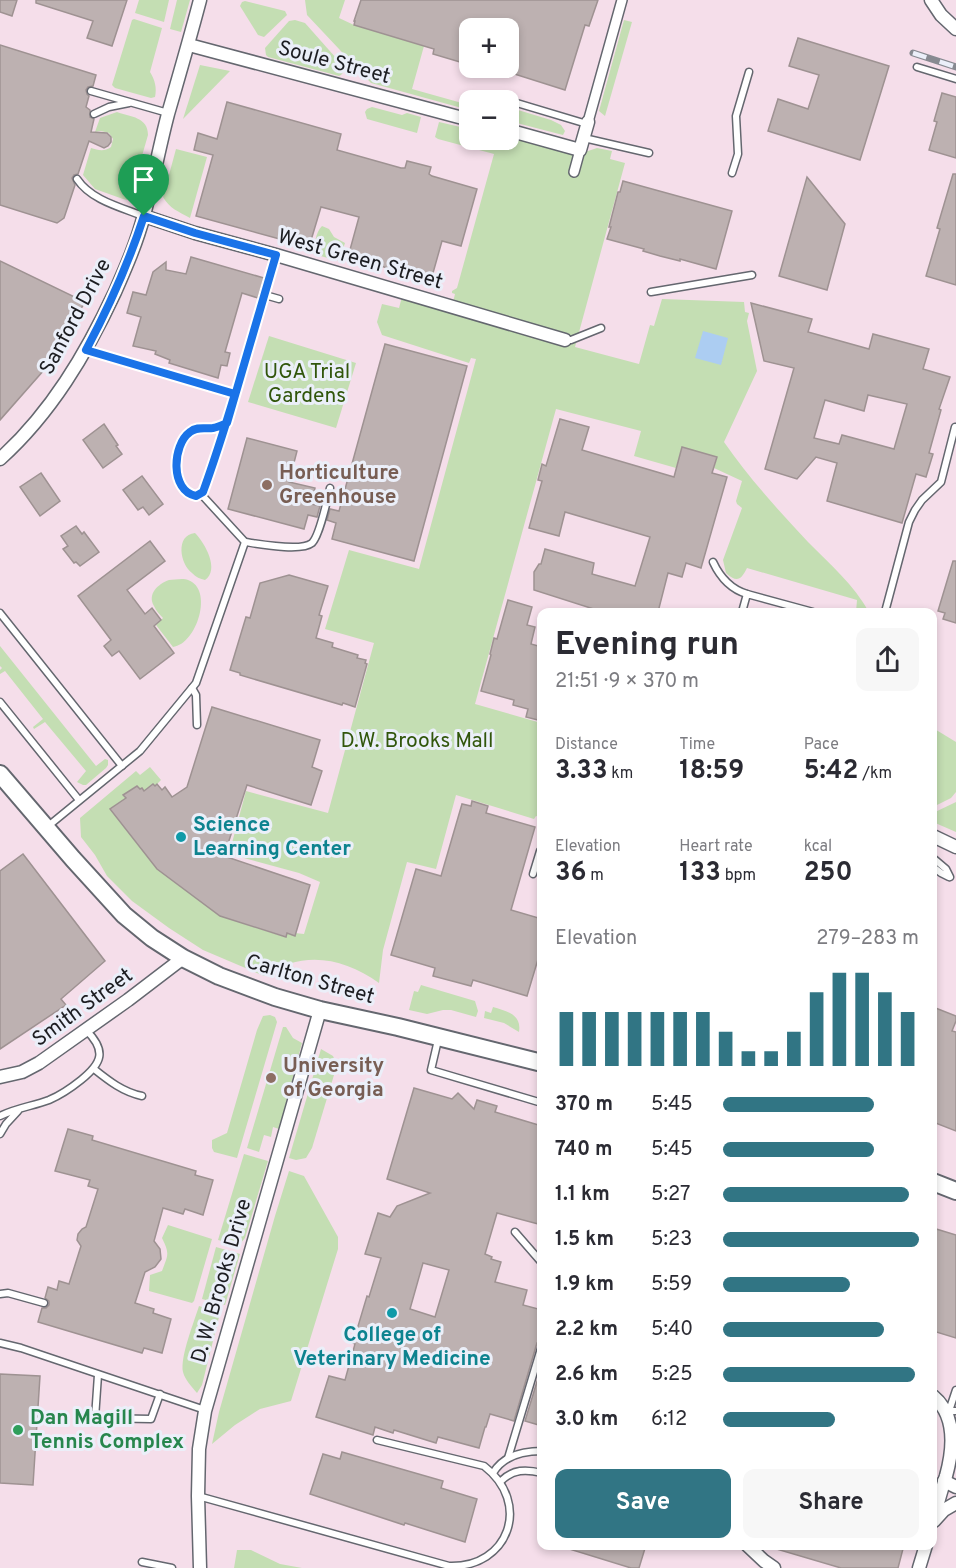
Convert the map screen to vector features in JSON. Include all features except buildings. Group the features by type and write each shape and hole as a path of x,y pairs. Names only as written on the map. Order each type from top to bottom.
{"street":[{"name":"Sanford Drive","path":"0,459 41,417 63,387 102,320 120,280 144,216 168,113 200,0"},
{"path":"574,172 622,0"},
{"path":"931,0 941,15 956,29"},
{"name":"Soule Street","path":"189,45 459,117"},
{"path":"519,132 582,144"},
{"name":"West Green Street","path":"144,216 195,233 565,340"},
{"name":"Carlton Street","path":"0,774 73,860 124,915 152,939 183,958 255,991 320,1010 537,1062"},
{"path":"937,838 956,847"},
{"name":"Smith Street","path":"0,1077 22,1072 39,1063 183,958"},
{"name":"D. W. Brooks Drive","path":"200,1568 199,1449 205,1411 320,1010"},
{"path":"937,1184 956,1191"},
{"path":"937,1399 952,1411 955,1442 950,1484 937,1513"},
{"path":"937,1518 945,1509 956,1503"},
{"path":"752,1550 774,1568"},
{"path":"919,1568 924,1550"}],"lane":[{"path":"917,67 956,79"},
{"path":"732,173 738,153 735,116 749,72"},
{"path":"91,90 168,113"},
{"path":"94,114 109,106 132,103"},
{"path":"519,103 588,123"},
{"path":"582,144 649,153"},
{"path":"77,179 92,194 144,216"},
{"path":"227,423 216,427 196,428 186,435 180,447 176,472 183,487 190,494 196,496 201,494 206,482 227,423 276,255"},
{"path":"651,292 752,275"},
{"path":"265,295 279,299"},
{"path":"565,340 571,340 601,328"},
{"path":"86,350 235,394"},
{"path":"886,608 909,521 922,500 941,482 955,427"},
{"path":"201,494 245,542 303,546 311,543 318,533 330,488"},
{"path":"46,828 140,750 196,683 245,542"},
{"path":"713,562 726,582 738,591 798,608"},
{"path":"743,608 747,594"},
{"path":"0,613 122,766"},
{"path":"192,688 196,695 197,725"},
{"path":"0,702 79,800"},
{"path":"937,861 946,869 950,877 937,870"},
{"path":"533,874 537,862"},
{"path":"0,1116 51,1100 94,1069 99,1052 94,1040 86,1030"},
{"path":"439,1038 431,1070 537,1102"},
{"path":"94,1069 124,1090 142,1096"},
{"path":"0,1126 24,1108"},
{"path":"0,1134 11,1118"},
{"path":"515,1232 537,1257"},
{"path":"0,1294 8,1293 44,1303"},
{"path":"0,1343 160,1394 205,1411"},
{"path":"508,1458 537,1362"},
{"path":"98,1375 95,1418 151,1419 160,1394"},
{"path":"952,1411 956,1390"},
{"path":"198,1496 438,1564 464,1567 492,1554 505,1536 510,1514 506,1492 501,1481 493,1473 484,1466 377,1440"},
{"path":"493,1473 508,1458 522,1453 537,1452"},
{"path":"501,1481 518,1471 537,1472"},
{"path":"142,1562 172,1568"}],"shaded area":[{"name":"University of Georgia","path":"0,0 956,0 956,1568 0,1568"}],"green space":[{"path":"139,0 169,0 164,22 135,13"},
{"path":"177,0 190,0 181,32 170,29"},
{"path":"305,0 345,0 339,18 354,25 424,46 412,89 459,102 459,107 371,83 307,15"},
{"path":"245,1 285,11 287,15 264,37 258,35 240,6"},
{"path":"134,19 162,28 150,72 156,90 155,97 151,98 115,88 112,85"},
{"path":"624,20 632,22 605,116 599,111"},
{"path":"289,21 305,23 344,67 345,70 341,75 266,55 265,48"},
{"path":"200,65 230,71 183,119"},
{"path":"372,107 402,115 407,113 421,117 417,133 367,119 365,112"},
{"path":"519,110 561,125 565,131 563,135 519,124"},
{"path":"117,112 142,121 148,135 131,194 127,200 95,189 83,175 91,148 103,150 111,147 113,139 109,133 95,132 100,118"},
{"name":"D.W. Brooks Mall","path":"439,122 459,127 459,145 435,137"},
{"name":"D.W. Brooks Mall","path":"519,135 585,152 597,148 612,151 610,159 625,163 575,347 639,364 650,325 654,326 662,299 744,302 745,312 749,313 747,321 757,371 724,442 775,506 849,584 867,608 856,608 857,600 747,568 738,579 733,578 726,573 723,560 742,508 736,501 742,481 714,468 717,458 682,447 676,468 634,456 641,431 556,409 475,704 537,722 537,816 534,819 456,795 436,869 407,862 383,950 379,983 351,967 322,960 293,962 264,976 203,950 132,901 107,876 81,837 80,818 136,771 140,775 150,767 161,780 144,791 136,786 124,796 220,916 285,937 287,933 294,936 295,933 304,934 320,882 299,873 229,854 246,791 328,813 374,643 325,629 349,550 419,569 476,359 471,358 469,363 382,335 377,322 382,304 399,308 404,289 453,302 455,294 452,291 457,288 494,154 479,150 519,150"},
{"path":"176,149 207,157 190,218 171,207 163,197"},
{"path":"322,226 345,243 339,261 313,254"},
{"name":"UGA Trial Gardens","path":"269,336 356,363 336,428 248,402"},
{"path":"195,533 207,550 211,563 209,576 205,580 197,577 188,569 182,557 184,539"},
{"path":"186,579 196,585 201,604 195,627 189,637 182,644 173,647 156,625 163,618 152,602 155,590 169,580"},
{"path":"0,646 96,766 105,759 108,760 106,768 86,785 77,782 86,771 45,722 34,729 33,727 43,719 5,671 0,674 2,668 0,666"},
{"path":"937,730 956,742 956,792 951,798 937,805"},
{"path":"956,802 956,832 937,824 937,811"},
{"path":"421,985 475,1001 478,1011 476,1017 451,1010 427,1014 409,1010 414,991 418,992"},
{"path":"493,1007 516,1017 519,1032 504,1023 484,1018 485,1011 491,1013"},
{"path":"263,1016 275,1017 277,1022 237,1158 214,1152 212,1140 227,1133 257,1030"},
{"path":"283,1027 286,1027 293,1038 302,1043 279,1129 273,1127 271,1137 264,1135 259,1152 247,1148"},
{"path":"321,1049 333,1056 337,1065 312,1148 306,1158 296,1160 289,1158"},
{"path":"244,1154 268,1161 245,1238 239,1245 218,1240"},
{"path":"289,1171 304,1176 338,1237 338,1249 291,1401 260,1409 235,1425 212,1444 219,1412"},
{"path":"168,1225 212,1239 192,1303 149,1291 150,1275 162,1271 167,1258 162,1238"},
{"path":"216,1247 240,1254 225,1305 202,1299"},
{"path":"199,1306 220,1313 202,1385 197,1393 185,1378 183,1366 188,1339"},
{"path":"237,1550 251,1550 280,1564 302,1568 234,1568"}],"water":[{"path":"703,331 728,338 721,365 695,358"}],"railway":[{"path":"913,53 956,67"}],"place":[{"name":"Horticulture Greenhouse","path":"267,485"},
{"name":"Science Learning Center","path":"181,837"},
{"name":"University of Georgia","path":"271,1078"},
{"name":"College of Veterinary Medicine","path":"392,1313"},
{"name":"Dan Magill Tennis Complex","path":"18,1430"}],"route":[{"path":"144,216 120,280 86,350 235,394 227,423 220,445 203,492 196,496 183,487 176,472 182,441 196,428 211,428 227,423 276,255 195,233 144,216"}]}
